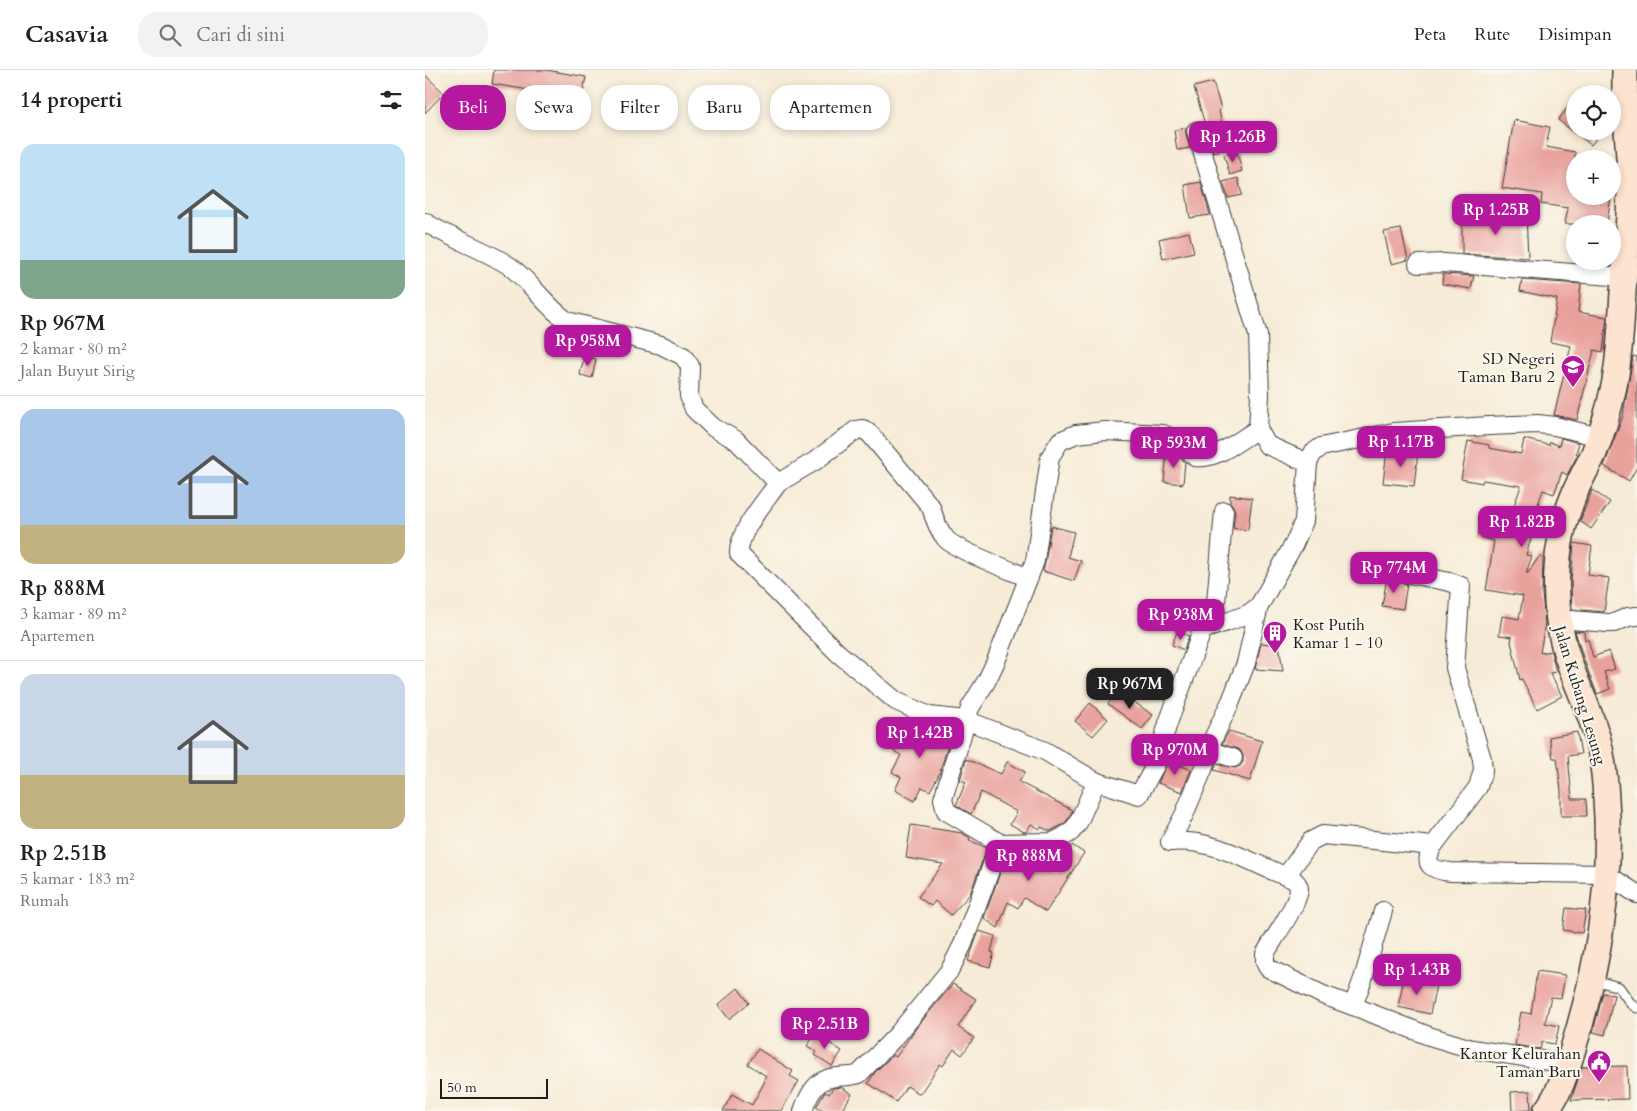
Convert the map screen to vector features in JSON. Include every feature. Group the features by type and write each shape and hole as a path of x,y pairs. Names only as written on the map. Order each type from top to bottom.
{"street":[{"name":"Jalan Kubang Lesung","path":"1546,1111 1553,1102 1568,1064 1588,997 1601,926 1606,874 1608,834 1605,774 1599,741 1567,658 1557,604 1557,558 1567,513 1600,437 1610,404 1617,368 1629,239 1629,81"},
{"path":"1196,131 1258,335 1260,396 1258,429 1267,445 1308,463"},
{"path":"425,222 507,265 526,279 555,312 567,321 661,345 683,356 690,366 689,396 694,409 714,428 736,440 778,482"},
{"path":"1418,264 1453,264 1625,277"},
{"path":"1568,1064 1472,1049 1429,1036 1323,995 1268,968 1265,962 1265,954 1290,912 1299,890 1298,884 1293,879 1219,848 1179,841 1170,842 1204,767 1209,747 1231,701 1245,664 1259,606 1294,544 1304,521 1308,463 1313,453 1321,447 1394,432 1425,429 1539,424 1600,437"},
{"path":"1029,578 946,540 933,517 931,507 870,434 863,429 856,430 815,461 778,482 742,536 739,546 739,554 838,653 896,701 929,716 966,720 1045,751 1095,782 1139,795 1156,764 1168,723 1201,634 1205,629 1247,614 1259,606"},
{"path":"1095,782 1095,788 1078,823 1071,832 1053,842 1000,843 950,814 944,806 943,799 970,708 987,680 1035,561 1050,457 1060,441 1076,434 1105,431 1163,434 1180,442 1195,457 1205,458 1258,429"},
{"path":"1214,625 1224,511"},
{"path":"1400,572 1461,586 1455,668 1482,759 1483,770 1478,786 1433,846 1428,855 1428,861 1431,866 1439,871 1606,874 1637,894"},
{"path":"1559,620 1611,623 1637,616"},
{"path":"1209,747 1233,758"},
{"path":"1286,876 1311,841 1323,835 1433,846"},
{"path":"803,1111 807,1099 819,1083 827,1078 851,1077 859,1074 897,1035 950,970 963,944 1000,843"},
{"path":"1353,1006 1383,910"}],"lane":[{"path":"1591,979 1619,987 1631,1004 1637,1008"}],"building":[{"path":"494,70 546,70 586,77 584,85 516,85 516,88 492,84"},
{"path":"425,75 440,89 440,97 425,113"},
{"path":"1213,82 1221,109 1219,110 1227,149 1213,152 1194,87"},
{"path":"1566,110 1566,126 1558,120"},
{"path":"1514,120 1550,127 1546,147 1566,150 1566,205 1610,205 1608,215 1567,215 1568,208 1541,204 1542,194 1502,188"},
{"path":"1186,128 1190,148 1177,150 1174,130"},
{"path":"1584,140 1595,140 1591,145"},
{"path":"1237,152 1242,171 1230,175 1224,155"},
{"path":"1238,178 1242,195 1228,198 1223,182"},
{"path":"1201,182 1210,215 1190,218 1185,185"},
{"path":"1526,214 1528,258 1462,254 1462,218 1496,219 1496,216"},
{"path":"1401,229 1408,260 1391,264 1384,232"},
{"path":"1189,232 1194,252 1163,259 1159,239"},
{"path":"1443,274 1474,276 1471,289 1442,284"},
{"path":"1522,280 1581,284 1578,312 1607,317 1603,352 1594,350 1577,420 1554,415 1571,346 1550,342 1557,299 1520,291"},
{"path":"1633,356 1637,357 1637,467 1629,481 1604,466 1623,416"},
{"path":"584,357 596,359 592,378 580,375"},
{"path":"1561,438 1579,443 1576,453 1578,454 1567,475 1562,472 1554,494 1543,490 1530,527 1534,529 1526,555 1532,556 1526,573 1528,573 1539,557 1543,558 1542,594 1545,623 1540,653 1551,651 1556,672 1550,673 1562,696 1537,709 1522,679 1520,680 1511,642 1512,637 1499,635 1502,616 1519,619 1523,596 1486,590 1494,541 1477,536 1485,512 1509,520 1521,486 1483,480 1482,483 1461,479 1468,441 1489,445 1489,448 1521,454 1524,439 1549,445 1550,442 1559,446"},
{"path":"1387,449 1418,452 1414,486 1383,483"},
{"path":"1167,453 1177,454 1185,462 1183,484 1164,482"},
{"path":"1592,490 1610,502 1591,529 1580,521"},
{"path":"1230,495 1252,498 1248,530 1233,528 1235,511 1230,502"},
{"path":"1051,526 1074,532 1068,557 1081,561 1074,581 1043,571"},
{"path":"1574,543 1592,546 1588,575 1609,578 1604,612 1572,609 1571,582"},
{"path":"1388,572 1393,580 1407,584 1403,609 1382,606"},
{"path":"1575,631 1584,632 1585,640 1588,639 1593,657 1609,651 1615,669 1604,672 1610,689 1597,694"},
{"path":"1177,632 1189,636 1184,650 1172,645"},
{"name":"Kost Putih Kamar 1 - 10","path":"1261,643 1279,645 1283,671 1255,669"},
{"path":"1118,691 1153,715 1142,729 1108,704"},
{"path":"1090,703 1108,719 1093,736 1075,721"},
{"path":"916,722 928,727 953,729 939,774 930,791 922,787 915,801 895,790 901,777 892,772 901,755 893,751 902,732 910,736"},
{"path":"1229,731 1262,741 1250,781 1214,770 1216,764 1235,768 1243,762 1243,755 1240,750 1222,744"},
{"path":"1577,732 1581,754 1568,756 1572,799 1586,799 1587,816 1561,816 1561,791 1557,758 1553,758 1549,737"},
{"path":"966,759 1001,774 1007,762 1025,772 1019,782 1072,810 1069,818 1064,824 1050,831 1041,827 1040,829 1031,824 1026,832 1024,832 1010,824 1017,812 981,792 971,814 956,805 966,782 960,780"},
{"path":"1168,760 1191,770 1182,792 1158,783"},
{"path":"911,825 962,833 970,838 969,840 987,848 970,894 951,915 935,901 931,906 918,897 943,864 906,858"},
{"path":"1072,845 1084,853 1046,912 1024,898 1018,908 1008,902 998,928 984,918 1007,853 1033,853 1057,869"},
{"path":"1566,908 1586,910 1582,933 1563,930"},
{"path":"979,931 995,936 991,952 994,953 990,967 968,961"},
{"path":"1537,971 1565,975 1561,998 1551,997 1545,1023 1559,1026 1555,1044 1542,1042 1540,1049 1515,1045 1521,1012 1531,1014"},
{"path":"1404,978 1436,985 1430,1014 1398,1007"},
{"path":"953,984 976,999 958,1027 974,1038 962,1055 954,1049 943,1066 940,1064 920,1094 907,1086 896,1102 868,1083 875,1072 893,1055 896,1057 916,1028"},
{"path":"738,988 749,1003 729,1019 718,1005"},
{"path":"1603,993 1614,995 1605,1035 1593,1032"},
{"path":"815,1034 842,1051 832,1066 815,1055 817,1052 807,1046"},
{"path":"758,1049 793,1071 790,1076 799,1081 781,1111 723,1111 732,1094 752,1105 766,1076 748,1064"},
{"name":"Kantor Kelurahan Taman Baru","path":"1627,1066 1628,1099 1571,1100 1582,1067"},
{"path":"841,1087 852,1094 841,1111 823,1111 816,1107 825,1092 829,1094 833,1088"},
{"path":"1530,1091 1531,1110 1512,1111 1511,1092"}],"place":[{"name":"SD Negeri Taman Baru 2","path":"1573,388"},
{"name":"Kost Putih Kamar 1 - 10","path":"1275,654"},
{"name":"Kantor Kelurahan Taman Baru","path":"1599,1083"}]}
